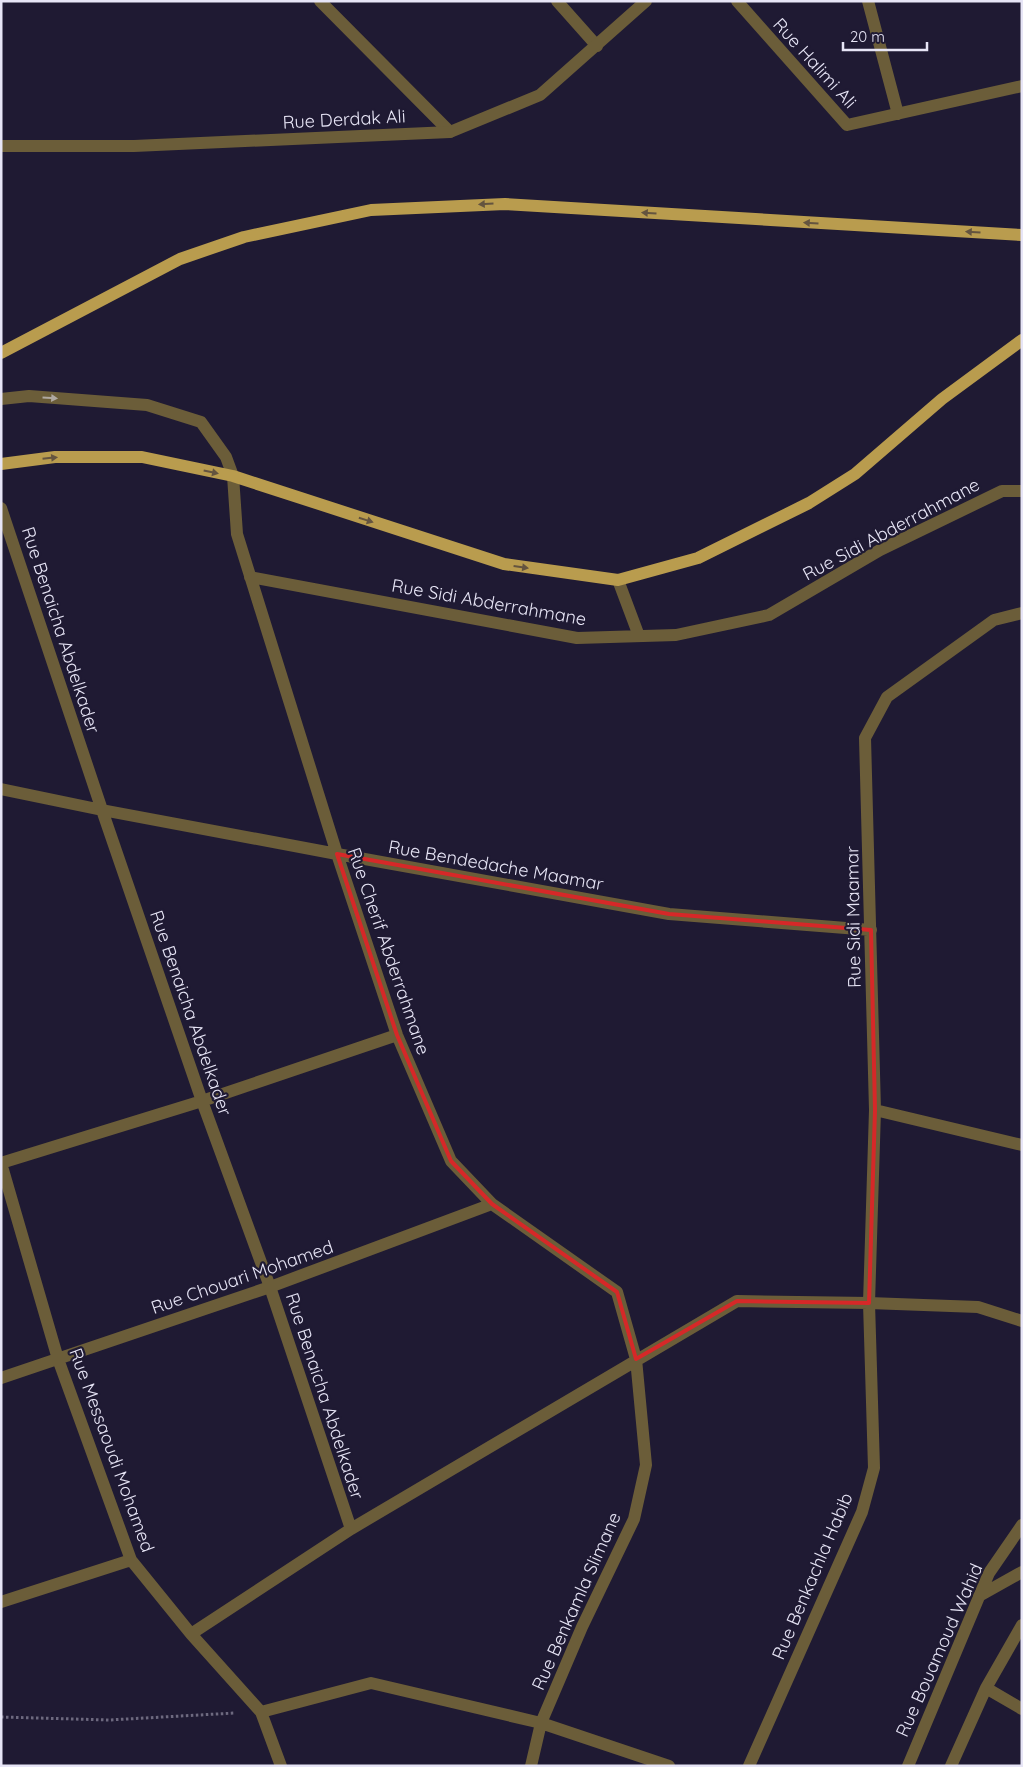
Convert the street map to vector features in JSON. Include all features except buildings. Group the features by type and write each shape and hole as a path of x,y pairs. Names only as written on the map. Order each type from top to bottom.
{"main road":[{"path":"1,353 180,259 244,237 371,210 505,204 1022,235"},
{"path":"1,464 55,458 142,457 233,476 504,564 618,580 698,558 809,502 855,474 942,399 1022,340"}],"street":[{"path":"320,1 450,132"},
{"path":"557,1 597,46"},
{"name":"Rue Derdak Ali","path":"1,146 134,146 450,132 540,95 646,1"},
{"name":"Rue Halimi Ali","path":"737,1 847,125 898,114"},
{"path":"868,1 898,114 1022,86"},
{"name":"Rue Cherif Abderrahmane","path":"1,400 28,396 147,405 201,422 226,457 233,476 237,534 338,854 397,1035 451,1161 492,1204 617,1292 636,1360"},
{"name":"Rue Sidi Abderrahmane","path":"250,577 577,638 676,635 770,615 880,550 1002,491 1022,491"},
{"name":"Rue Benaicha Abdelkader","path":"1,508 102,810 202,1101 270,1287 351,1529"},
{"path":"618,580 639,636"},
{"name":"Rue Sidi Maamar","path":"869,1303 875,1110 865,738 887,697 994,620 1022,613"},
{"name":"Rue Bendedache Maamar","path":"1,789 102,810 669,914 871,930"},
{"path":"1,1163 202,1101 397,1035"},
{"path":"875,1110 1022,1145"},
{"name":"Rue Messaoudi Mohamed","path":"1,1163 58,1359 131,1560 191,1634 261,1712"},
{"name":"Rue Chouari Mohamed","path":"1,1378 270,1287 492,1204"},
{"path":"191,1634 351,1529 737,1301 978,1307 1022,1321"},
{"name":"Rue Benkachla Habib","path":"749,1766 862,1512 874,1468 869,1303"},
{"name":"Rue Benkamla Slimane","path":"531,1766 541,1723 582,1627 634,1519 646,1465 636,1360"},
{"name":"Rue Bouamoud Wahid","path":"908,1766 989,1573 1022,1525"},
{"path":"1,1602 131,1560"},
{"path":"979,1596 1022,1572"},
{"path":"951,1766 986,1688 1022,1625"},
{"path":"281,1766 261,1712 371,1683 541,1723 669,1766"},
{"path":"986,1688 1022,1709"}],"path":[{"path":"1,1717 110,1720 261,1712"}],"highlighted area":[{"path":"337,854 669,914 871,930 875,1110 869,1303 737,1301 636,1359 617,1292 492,1204 451,1161 397,1035"}]}
